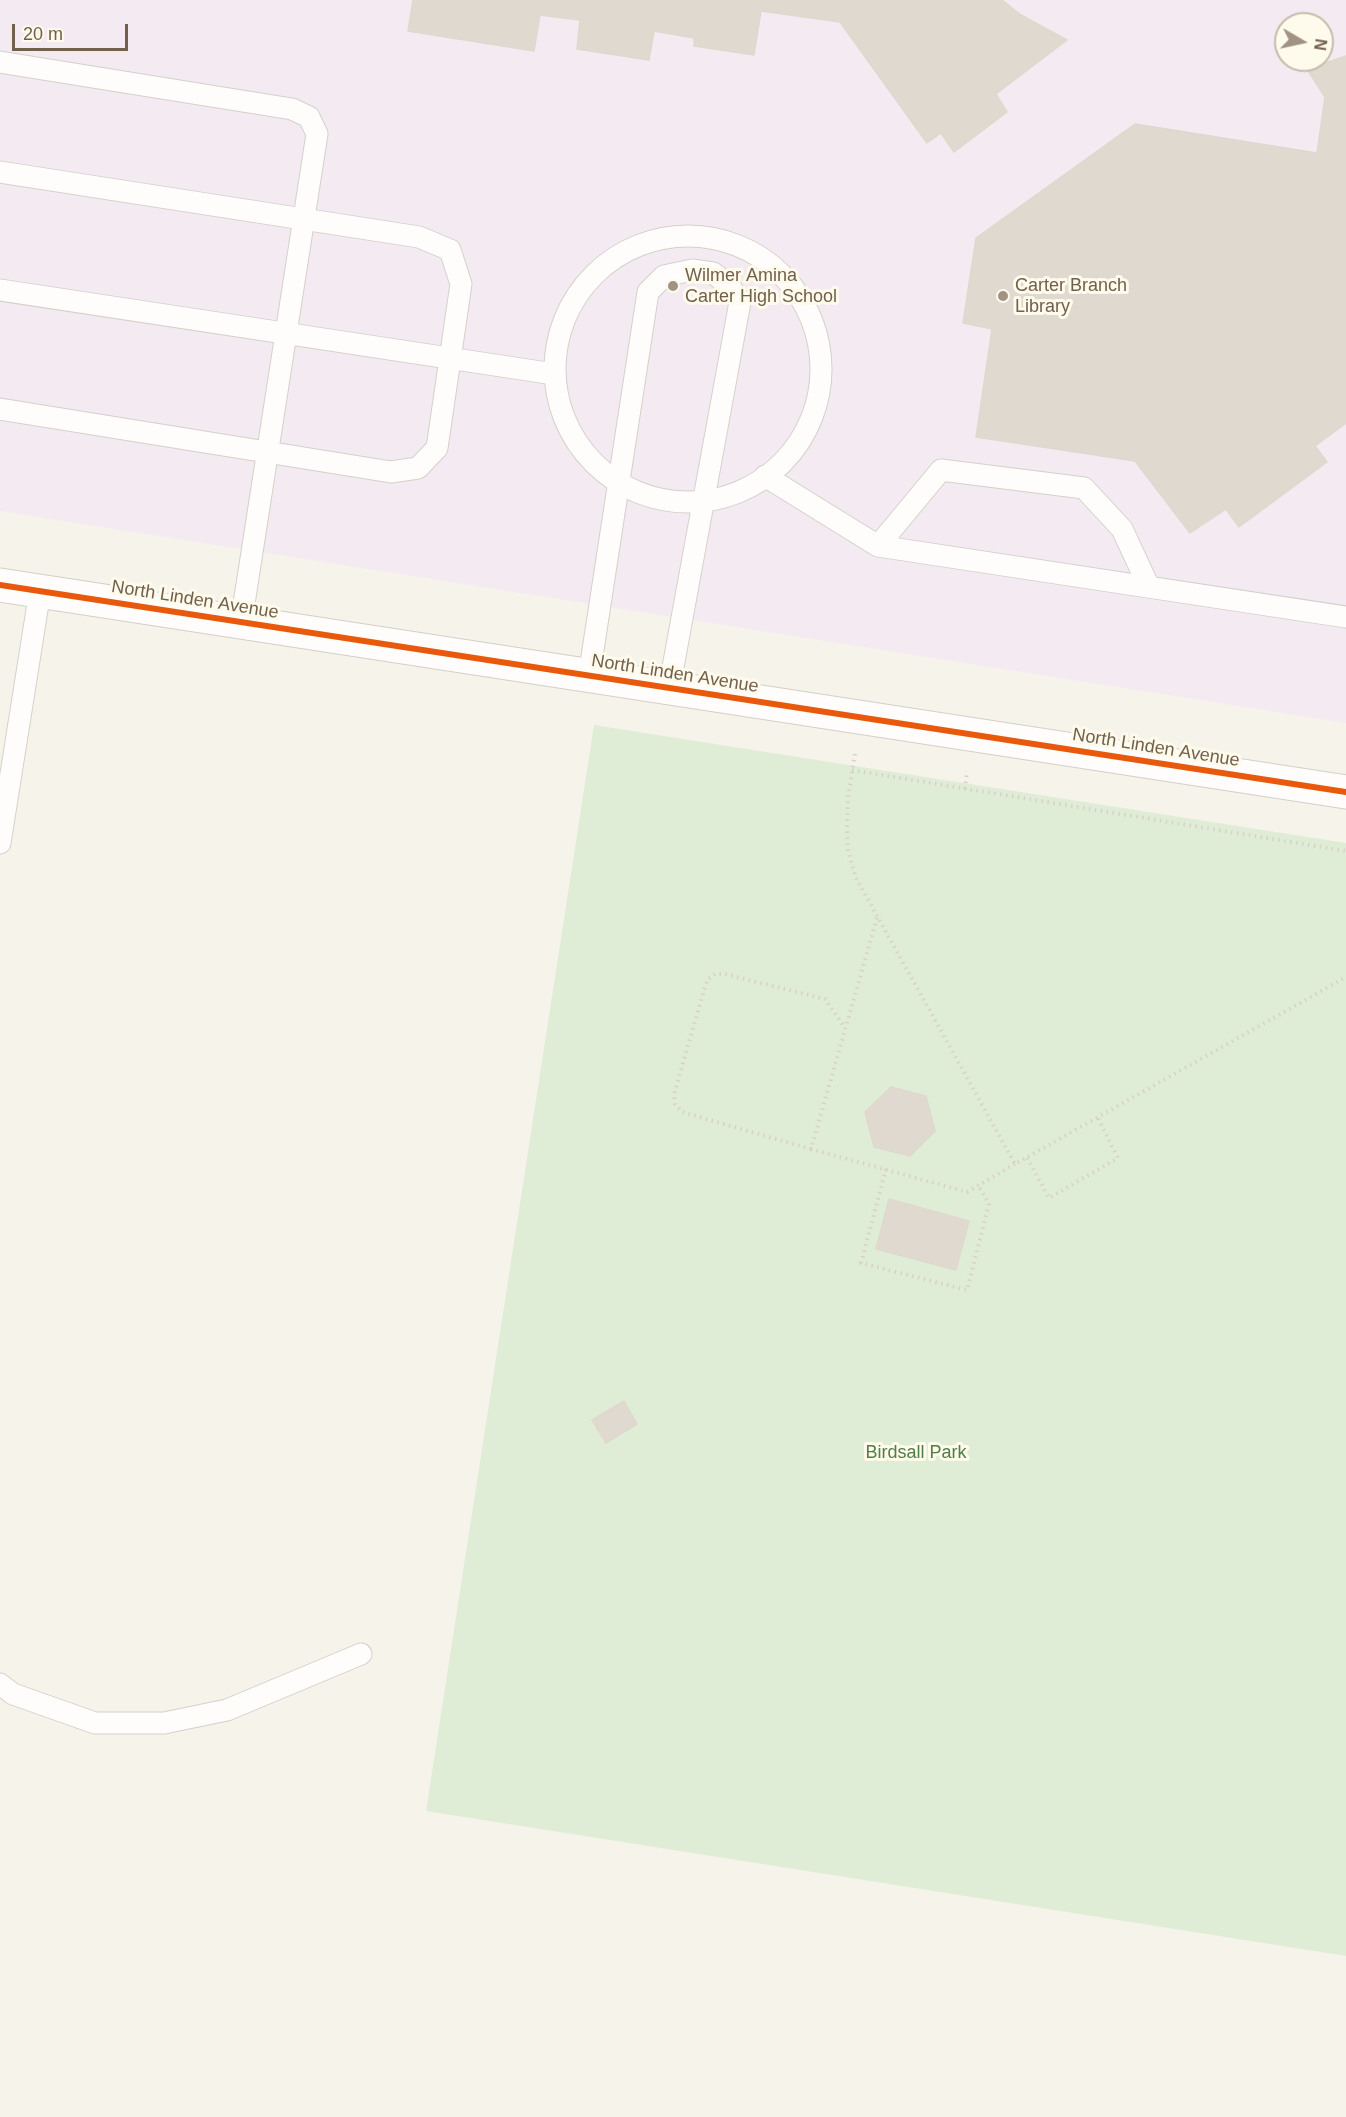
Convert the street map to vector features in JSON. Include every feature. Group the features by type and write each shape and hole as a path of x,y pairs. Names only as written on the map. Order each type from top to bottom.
{"street":[{"name":"North Linden Avenue","path":"0,585 1346,792"}],"lane":[{"path":"0,62 292,109 309,117 317,134 241,623"},
{"path":"0,172 419,237 450,250 460,284 437,448 418,468 391,472 0,409"},
{"path":"693,235 737,244 774,266 803,300 818,341 820,385 808,428 782,463 765,476 746,489 704,502 675,502 646,496 619,484 585,455 563,417 554,374 560,331 569,311 579,291 610,260 650,240 693,235"},
{"path":"589,676 648,292 664,276 692,270 712,273 729,285 740,302 669,688"},
{"path":"0,290 554,374"},
{"path":"878,546 941,470 1084,489 1122,529 1149,587"},
{"path":"765,476 878,546 1346,617"},
{"path":"0,843 40,591"},
{"path":"0,1684 13,1694 95,1723 164,1723 227,1710 361,1653"}],"path":[{"path":"1015,1164 855,878 848,851 848,797 852,770 1346,851"},
{"path":"811,1149 877,918"},
{"path":"846,1028 825,999 724,974 715,974 707,980 674,1094 675,1104 682,1112 967,1192 1346,977"},
{"path":"1027,1158 1049,1198 1118,1158 1098,1118"},
{"path":"886,1169 861,1263 967,1290 989,1204 978,1185"}],"shaded area":[{"name":"Wilmer Amina Carter High School","path":"0,0 1346,0 1346,723 0,511"}],"green space":[{"name":"Birdsall Park","path":"594,725 1346,843 1346,1956 426,1811"}],"building":[{"path":"413,0 1002,0 1021,15 1067,40 996,94 1007,112 954,152 941,133 927,143 840,22 761,11 754,55 694,46 694,38 654,31 649,60 577,49 580,20 540,15 534,51 408,31"},
{"path":"1346,56 1346,423 1315,446 1327,462 1239,527 1226,509 1190,533 1135,461 976,437 992,329 963,323 976,238 1135,124 1317,153 1325,97 1309,72 1334,72 1334,60"},
{"path":"891,1087 926,1096 935,1131 910,1156 874,1147 865,1112"},
{"path":"889,1199 969,1221 956,1270 876,1249"},
{"path":"624,1401 637,1424 606,1443 592,1420"}],"cycle path":[{"path":"0,585 1346,792"}],"place":[{"name":"Wilmer Amina Carter High School","path":"673,286"},
{"name":"Carter Branch Library","path":"1003,296"}]}
